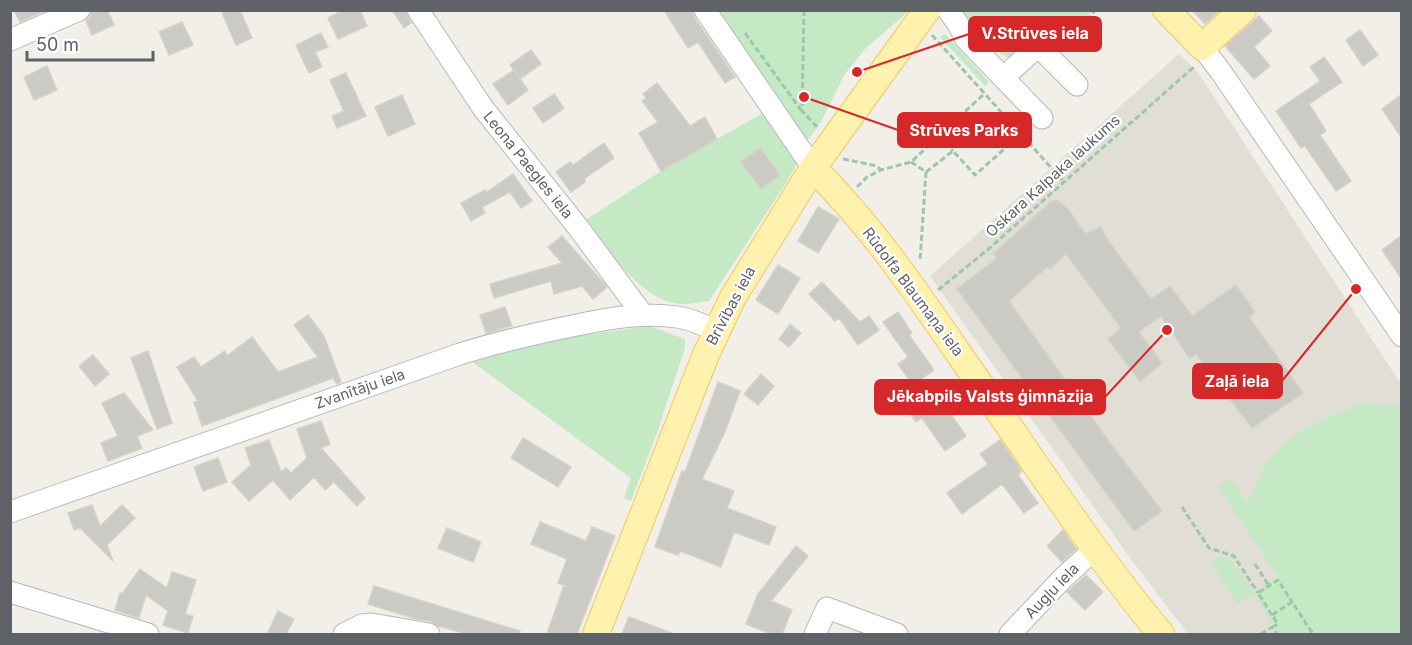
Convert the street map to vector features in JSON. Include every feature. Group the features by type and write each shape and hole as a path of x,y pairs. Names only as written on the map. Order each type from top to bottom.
{"main road":[{"path":"1166,10 1199,56 1243,10"},
{"name":"Brīvības iela","path":"596,634 716,331 732,299 813,168 929,22"},
{"name":"Rūdolfa Blaumaņa iela","path":"813,168 841,196 924,302 1095,549 1161,634"}],"street":[{"path":"10,40 79,10"},
{"name":"Leona Paegles iela","path":"418,10 483,108 578,226 643,315"},
{"name":"Rūdolfa Blaumaņa iela","path":"705,10 813,168"},
{"path":"948,10 966,39 1042,118"},
{"path":"1003,78 1038,46 1077,86"},
{"path":"1199,56 1221,72 1401,336"},
{"name":"Zvanītāju iela","path":"10,512 460,354 542,332 615,317 643,315 685,318 716,331"},
{"name":"Augļu iela","path":"1010,634 1063,578 1095,549"},
{"path":"10,592 148,634"},
{"path":"815,634 827,608 897,634"},
{"path":"344,634 353,628 372,624 429,634"}],"path":[{"path":"802,111 804,10"},
{"path":"1052,60 1070,45 1095,10"},
{"path":"929,22 984,93 1064,182"},
{"path":"743,29 802,111 820,131"},
{"name":"Oskara Kalpaka laukums","path":"924,302 1064,182 1199,56"},
{"path":"854,190 867,177 881,170 911,162 984,93"},
{"path":"939,136 975,175 1021,134"},
{"path":"920,261 926,172 952,151"},
{"path":"839,158 877,166 881,170"},
{"path":"911,162 926,172"},
{"path":"1182,507 1209,548 1234,556 1278,624 1261,634"},
{"path":"1255,564 1269,586"},
{"path":"1258,593 1278,580 1313,634"},
{"path":"1272,615 1292,602"},
{"path":"1272,627 1277,634"}],"shaded area":[{"path":"1179,54 1197,71 1401,384 1401,634 1188,634 1133,562 930,276"}],"green space":[{"path":"716,11 909,11 866,48 844,75 822,120 806,143"},
{"path":"961,11 1091,11 1067,42 1051,26 1018,57 1010,59 1001,54"},
{"path":"945,34 989,82 985,86 940,37"},
{"path":"766,111 798,162 789,178 709,301 681,304 667,301 653,294 627,272 584,221 661,171"},
{"path":"650,326 685,339 685,348 658,430 631,501 624,498 631,478 471,361 570,337"},
{"path":"1371,403 1401,407 1401,634 1279,634 1253,593 1278,577 1218,488 1230,479 1247,502 1265,466 1286,443 1299,433 1341,412"},
{"path":"1220,556 1231,560 1253,593 1238,604 1211,562"}],"building":[{"path":"14,10 46,10 20,22"},
{"path":"92,10 107,10 114,25 92,35 86,21"},
{"path":"221,10 240,10 252,38 236,45"},
{"path":"344,10 360,10 367,26 338,39 328,18"},
{"path":"392,10 405,10 411,23 404,28"},
{"path":"664,10 692,10 694,17 735,77 725,83 698,42 688,48"},
{"path":"1192,10 1220,10 1205,24"},
{"path":"1259,16 1272,31 1254,47 1270,66 1254,79 1225,46"},
{"path":"182,22 193,45 169,55 159,32"},
{"path":"1360,30 1378,55 1363,66 1346,40"},
{"path":"321,33 328,47 315,52 322,67 309,73 296,45"},
{"path":"531,50 541,64 520,79 510,65"},
{"path":"1324,57 1342,82 1309,104 1326,131 1320,135 1351,181 1336,191 1305,146 1301,148 1276,111 1320,81 1310,67"},
{"path":"47,66 57,90 34,100 24,77"},
{"path":"514,70 528,90 508,105 493,84"},
{"path":"346,73 366,116 337,128 332,116 344,111 330,80"},
{"path":"657,83 690,126 705,117 717,139 661,171 639,133 658,122 642,101 646,98 643,94"},
{"path":"554,94 564,108 543,123 533,108"},
{"path":"402,95 415,124 388,136 375,107"},
{"path":"1401,95 1401,137 1382,109"},
{"path":"604,143 614,158 584,179 585,182 571,192 556,172 570,162 573,165"},
{"path":"760,148 780,175 761,189 741,162"},
{"path":"513,174 532,201 521,208 510,192 482,207 485,213 471,221 461,203 485,190 487,192"},
{"path":"1057,200 1069,210 1085,234 1101,227 1151,299 1170,286 1192,316 1236,285 1255,312 1249,317 1303,393 1252,428 1196,354 1190,359 1161,316 1139,332 1162,363 1140,382 1108,339 1121,328 1066,254 1050,269 1047,267 1009,301 1110,443 1162,511 1134,531 957,289 997,258 993,254 1051,202"},
{"path":"818,207 839,219 818,253 798,241"},
{"path":"562,236 607,287 593,299 582,286 554,294 551,281 494,298 490,284 562,263 548,247"},
{"path":"1401,236 1401,278 1382,250"},
{"path":"778,265 800,278 778,314 756,300"},
{"path":"822,282 860,322 869,316 879,330 858,345 839,318 835,321 809,294"},
{"path":"505,307 512,326 486,333 480,315"},
{"path":"898,312 912,333 909,335 934,370 913,385 898,364 908,357 883,322"},
{"path":"308,315 324,336 341,382 337,384 333,378 202,426 194,402 198,401 177,367 194,357 201,367 225,351 227,356 252,337 278,372 318,357 294,325"},
{"path":"790,324 801,333 789,347 779,339"},
{"path":"148,351 172,423 157,429 131,358"},
{"path":"93,355 109,374 95,386 79,366"},
{"path":"761,374 774,386 758,405 744,394"},
{"path":"718,382 740,391 725,432 702,479 734,491 727,508 776,527 769,545 734,532 721,567 680,551 678,555 655,547 682,471 685,472"},
{"path":"922,386 936,406 960,389 970,403 952,416 966,436 945,451 922,418 916,422 901,401"},
{"path":"124,393 153,430 137,436 142,448 108,461 101,443 118,436 102,403"},
{"path":"321,421 330,444 321,448 365,498 357,506 334,482 325,490 314,477 290,500 273,480 249,501 232,482 251,465 245,448 269,440 281,472 286,468 291,473 307,458 297,429"},
{"path":"523,438 571,467 558,487 511,458"},
{"path":"1000,440 1022,471 1018,475 1038,503 1024,513 1002,484 962,514 947,493 988,464 980,454"},
{"path":"218,458 227,482 203,491 194,467"},
{"path":"92,505 100,526 122,505 135,518 107,545 113,561 80,528 74,530 68,513"},
{"path":"540,522 586,541 592,527 615,536 577,634 547,634 564,585 558,583 567,559 531,544"},
{"path":"447,528 481,542 473,562 438,548"},
{"path":"1063,530 1076,549 1062,562 1047,546"},
{"path":"796,546 808,556 771,601 792,610 782,634 771,634 746,624 758,594"},
{"path":"140,569 167,588 172,572 196,580 185,614 193,616 188,633 163,625 168,611 146,595 139,618 115,610 120,593 122,594"},
{"path":"1086,575 1103,592 1085,610 1067,592"},
{"path":"374,586 520,631 519,634 467,634 438,626 431,621 416,619 368,604"},
{"path":"278,611 294,619 286,634 267,634"},
{"path":"629,617 672,633 672,634 622,634"}],"place":[{"name":"V.Strūves iela","path":"857,72"},
{"name":"Strūves Parks","path":"804,97"},
{"name":"Zaļā iela","path":"1356,289"},
{"name":"Jēkabpils Valsts ģimnāzija","path":"1167,330"}]}
